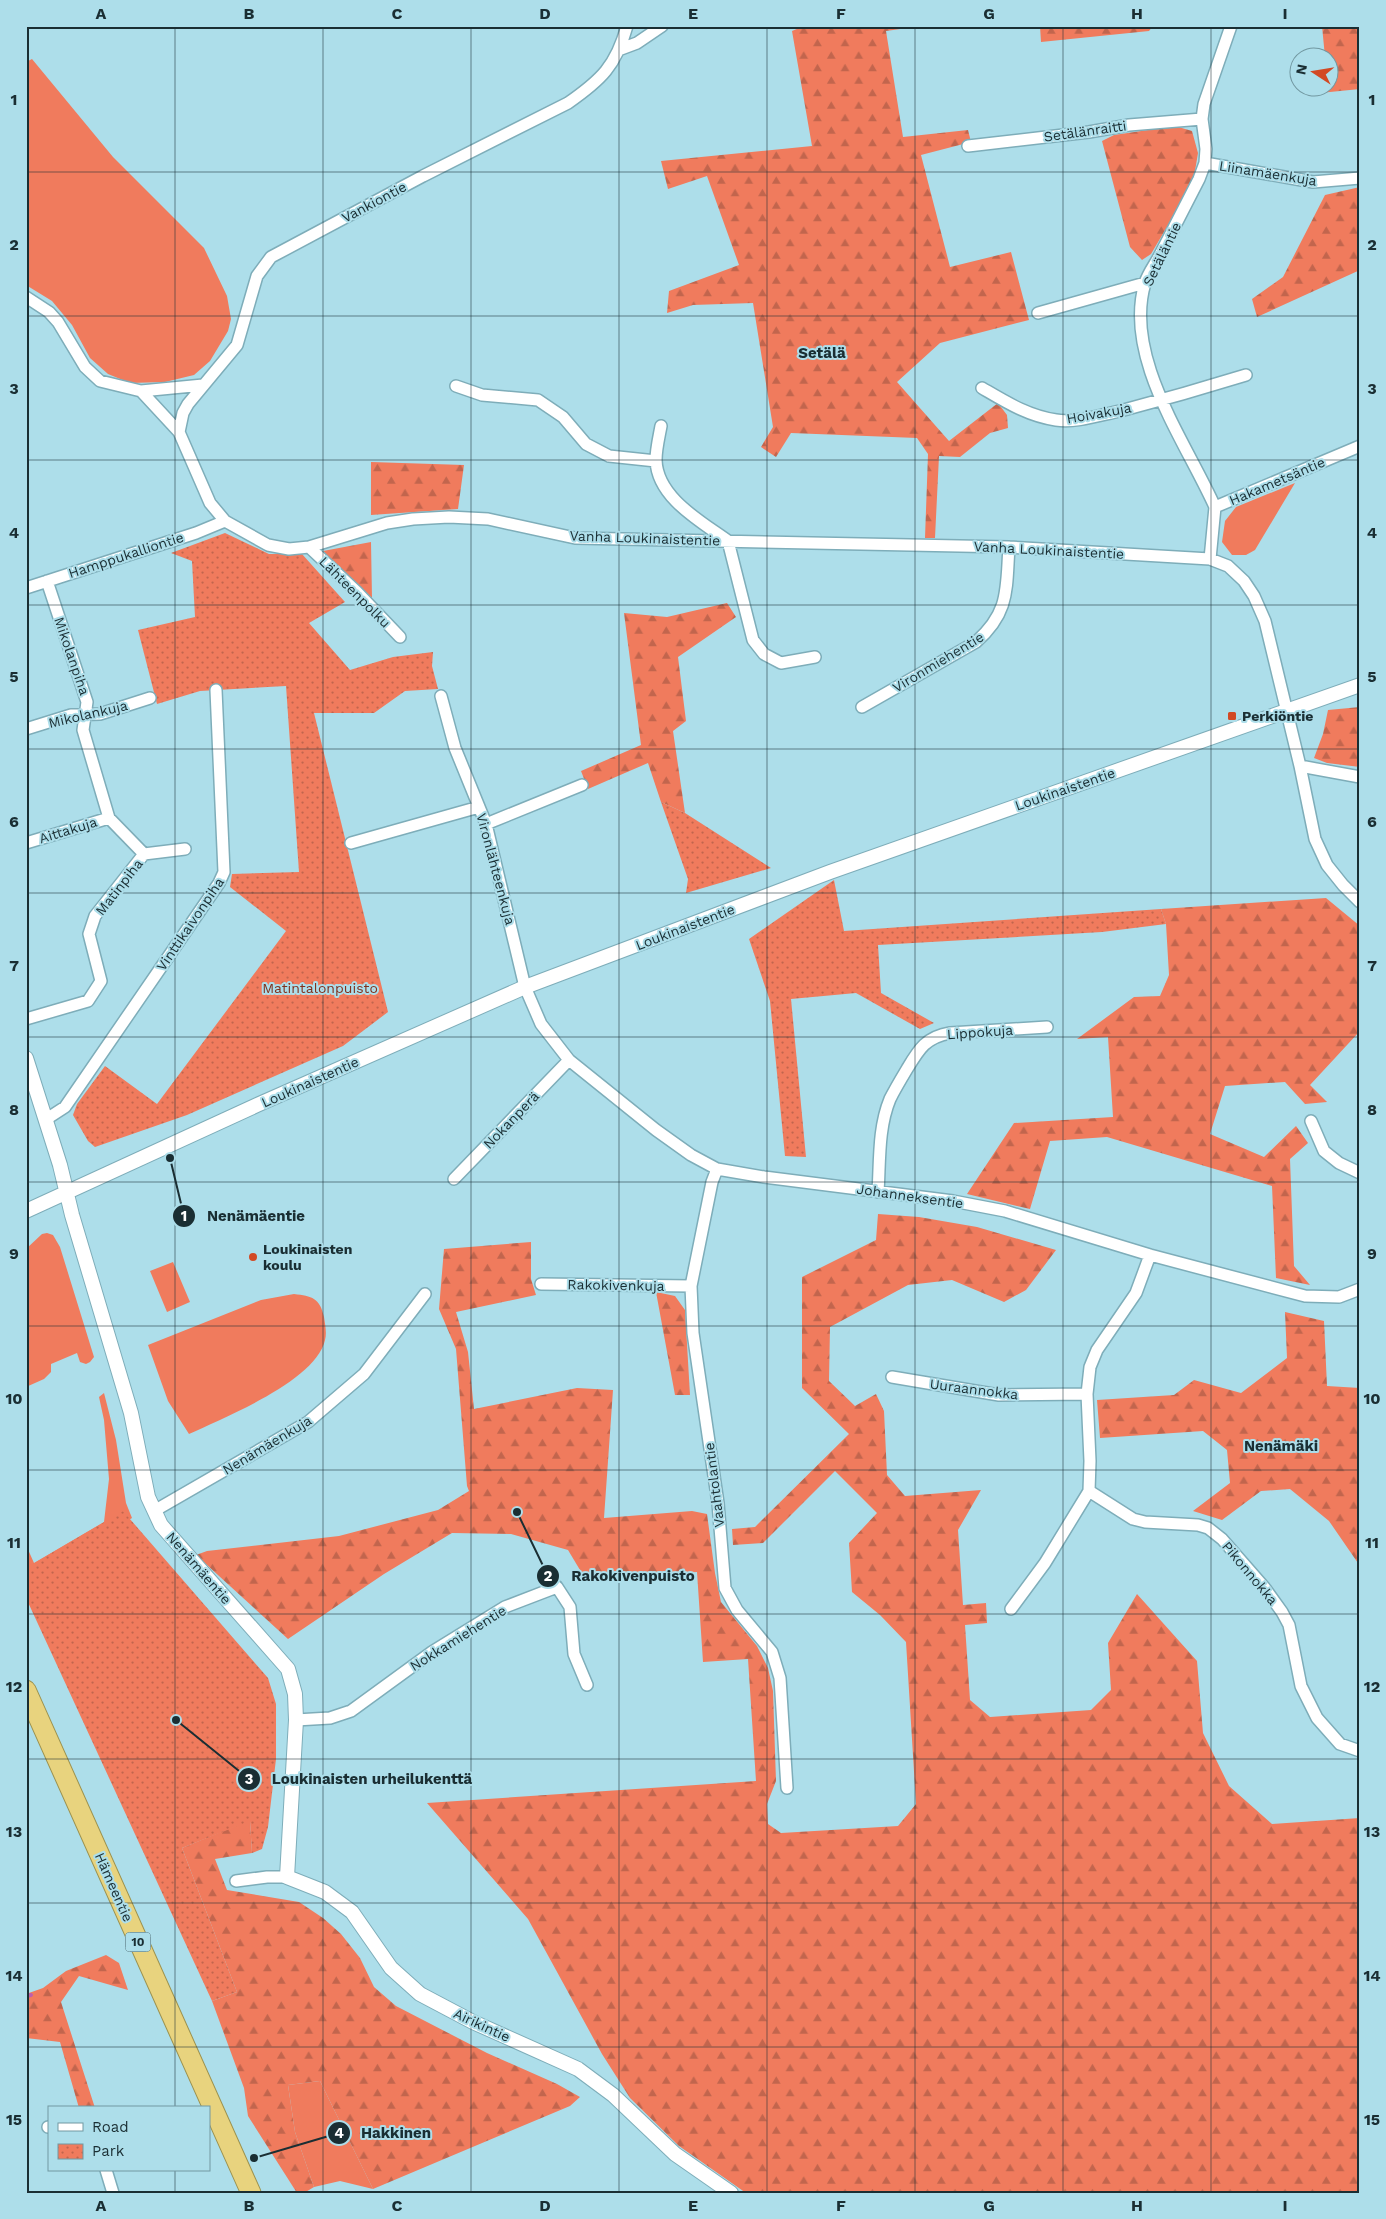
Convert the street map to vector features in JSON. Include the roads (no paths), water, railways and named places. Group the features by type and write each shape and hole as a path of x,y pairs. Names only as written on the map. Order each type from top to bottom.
{"highway":[{"name":"Hämeentie","path":"26,1690 251,2193"}],"street":[{"name":"Vankiontie","path":"179,432 183,413 203,385 237,345 258,276 271,257 423,176 568,103 588,89 606,71 621,49 627,26"},
{"path":"621,49 637,43 662,26"},
{"name":"Setäläntie","path":"1215,507 1162,400 1144,348 1141,328 1141,306 1145,283 1199,179 1205,163 1206,149 1202,119 1204,104 1231,26"},
{"name":"Setälänraitti","path":"968,146 1089,132 1129,125 1202,119"},
{"name":"Liinamäenkuja","path":"1205,163 1313,182 1360,178"},
{"path":"1038,313 1145,283"},
{"path":"26,297 49,312 58,322 85,367 100,381 141,391 203,385"},
{"name":"Hoivakuja","path":"982,388 1014,407 1036,416 1058,420 1094,417 1162,400 1246,375"},
{"path":"456,386 482,395 538,400 564,417 586,444 609,456 656,461"},
{"name":"Vanha Loukinaistentie","path":"141,391 179,432 210,503 225,521 268,544 289,549 309,547 387,523 449,517 488,519 575,538 1009,547 1210,559 1228,566 1244,581 1254,596 1265,621 1287,711"},
{"path":"661,426 656,461 662,481 683,508 728,541 753,640 764,654 781,663 815,657"},
{"name":"Hakametsäntie","path":"1210,559 1215,507 1360,446"},
{"name":"Hamppukalliontie","path":"26,588 225,521"},
{"name":"Lähteenpolku","path":"309,547 357,592 400,637"},
{"name":"Vironmiehentie","path":"862,707 976,642 990,630 1000,616 1005,601 1009,547"},
{"name":"Mikolanpiha","path":"47,581 87,702 83,730 109,818"},
{"name":"Loukinaistentie","path":"26,1211 257,1105 525,987 830,872 1360,685"},
{"name":"Vinttikaivonpiha","path":"45,1120 65,1107 219,883 224,872 216,690"},
{"name":"Vironlähteenkuja","path":"441,696 455,748 486,824 525,987"},
{"name":"Mikolankuja","path":"26,729 71,715 100,714 150,698"},
{"path":"1287,711 1315,839 1320,852 1342,885 1360,902"},
{"path":"1300,766 1360,776"},
{"path":"486,824 582,785"},
{"path":"351,843 479,807"},
{"name":"Aittakuja","path":"26,843 109,818 144,854"},
{"path":"144,854 185,849"},
{"name":"Matinpiha","path":"26,1019 88,1001 101,981 89,934 95,916 144,854"},
{"name":"Johanneksentie","path":"525,987 541,1024 569,1060 656,1130 691,1155 717,1169 764,1177 953,1201 1006,1212 1305,1296 1339,1297 1360,1289"},
{"name":"Lippokuja","path":"878,1192 881,1132 886,1113 896,1088 924,1044 936,1036 950,1033 1047,1027"},
{"name":"Nenämäentie","path":"26,1058 131,1413 148,1497 161,1526 288,1669 296,1694 287,1877"},
{"name":"Nokanperä","path":"454,1179 569,1060"},
{"path":"1311,1121 1324,1151 1339,1163 1360,1173"},
{"name":"Vaahtolantie","path":"717,1169 712,1182 690,1286 693,1333 718,1503 725,1588 737,1610 772,1652 780,1678 787,1788"},
{"path":"1011,1609 1046,1563 1089,1491 1090,1461 1086,1394 1090,1367 1097,1350 1136,1292 1150,1254"},
{"name":"Rakokivenkuja","path":"542,1284 690,1286"},
{"name":"Nenämäenkuja","path":"154,1511 308,1422 364,1374 425,1294"},
{"name":"Uuraannokka","path":"892,1377 999,1395 1086,1394"},
{"name":"Pikonnokka","path":"1089,1491 1133,1518 1145,1522 1198,1525 1208,1528 1222,1539 1264,1587 1289,1625 1301,1686 1317,1718 1340,1744 1360,1751"},
{"name":"Nokkamiehentie","path":"296,1720 330,1718 350,1711 432,1652 505,1607 558,1587 570,1607 574,1654 587,1685"},
{"name":"Airikintie","path":"236,1881 266,1877 287,1877 325,1892 352,1912 391,1968 420,1994 473,2022 578,2068 613,2095 675,2154 731,2193"},
{"path":"107,2172 113,2193"}],"waterway":[{"path":"26,1996 31,1995"}],"place":[{"name":"Perkiöntie","path":"1232,716"},
{"name":"Nenämäentie","path":"170,1158"},
{"name":"Loukinaisten koulu","path":"253,1257"},
{"name":"Rakokivenpuisto","path":"517,1512"},
{"name":"Loukinaisten urheilukenttä","path":"176,1720"},
{"name":"Hakkinen","path":"254,2158"}],"district":[{"name":"Setälä","path":"822,353"},
{"name":"Nenämäki","path":"1281,1446"}],"park label":[{"name":"Matintalonpuisto","path":"320,988"}]}
